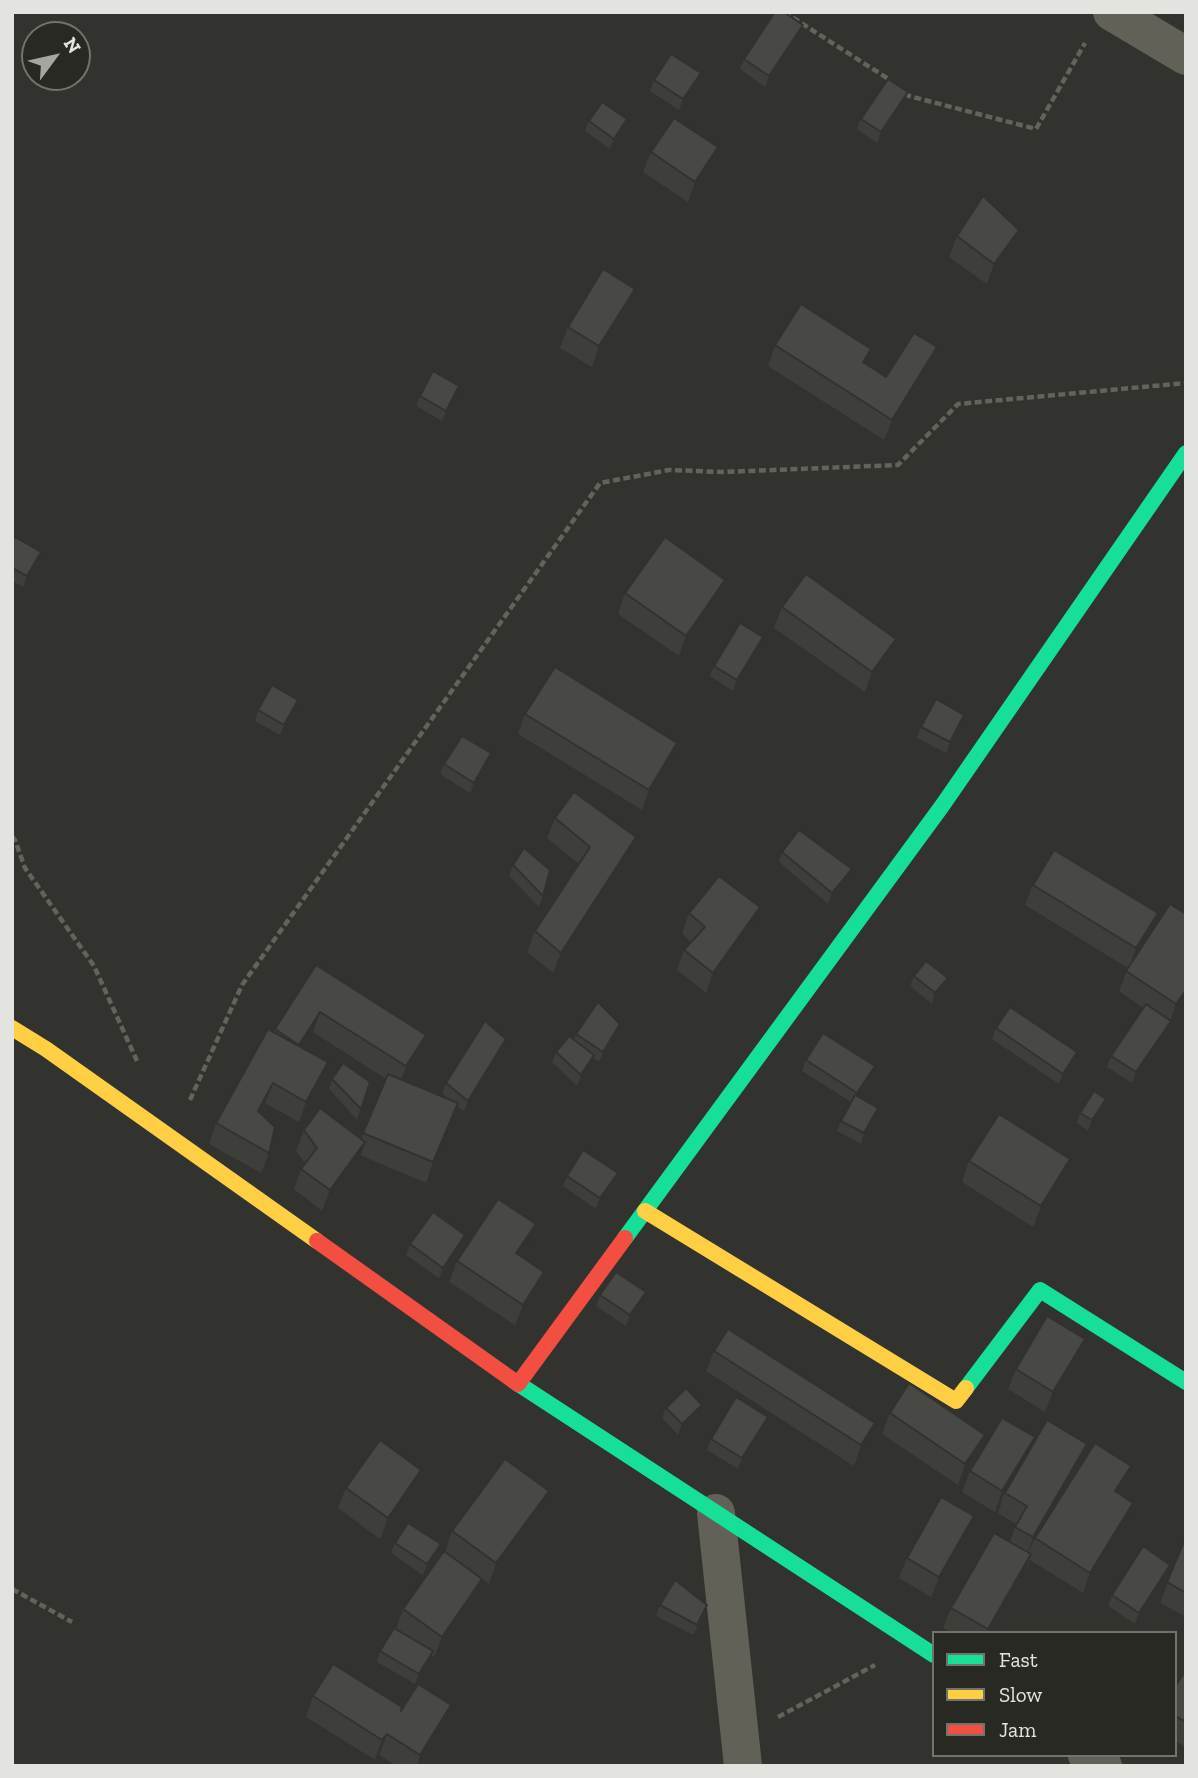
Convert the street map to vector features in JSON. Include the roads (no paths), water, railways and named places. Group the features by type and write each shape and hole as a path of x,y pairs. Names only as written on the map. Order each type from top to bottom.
{"street":[{"path":"1102,23 1186,56"},
{"path":"518,1384 942,806 1186,453"},
{"path":"12,1028 46,1049 518,1384 932,1654"},
{"path":"645,1211 956,1401 1040,1290 1186,1382"},
{"path":"716,1513 742,1752"}]}
